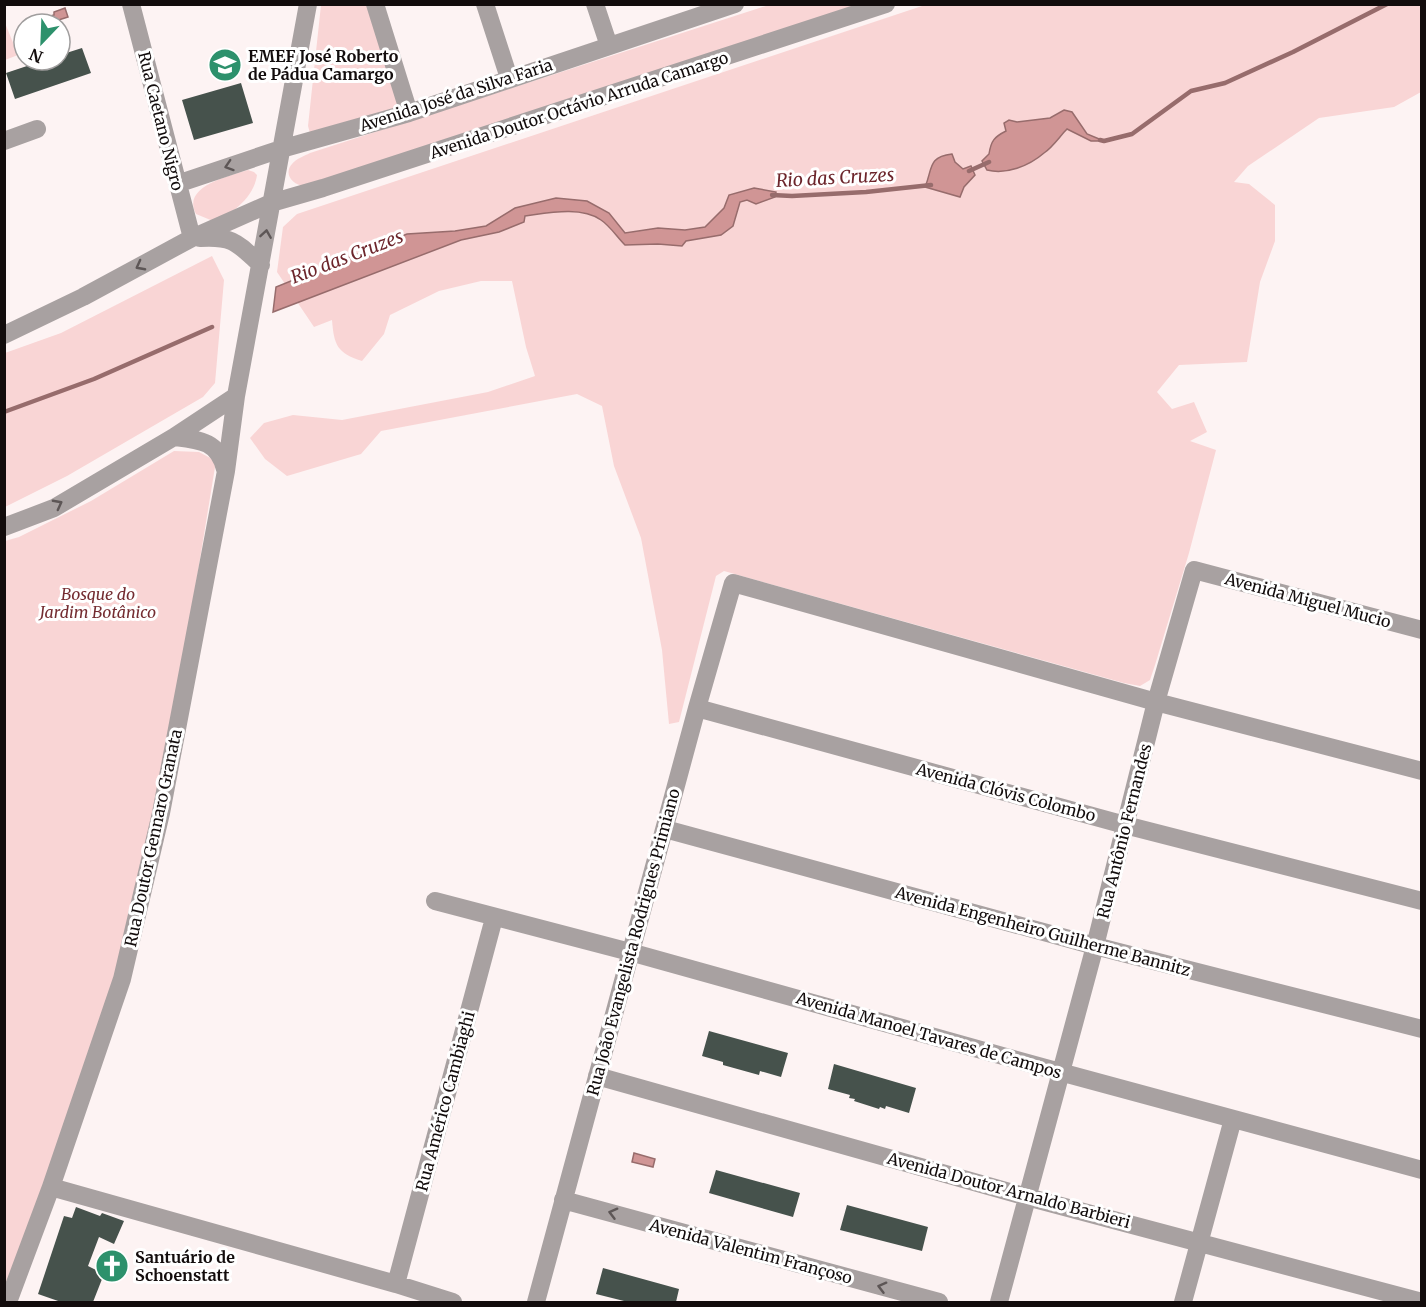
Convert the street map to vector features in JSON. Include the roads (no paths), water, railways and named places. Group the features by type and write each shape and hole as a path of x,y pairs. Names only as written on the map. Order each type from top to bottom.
{"street":[{"name":"Rua Caetano Nigro","path":"132,4 192,238"},
{"path":"261,270 271,203 308,4"},
{"path":"375,4 409,113"},
{"path":"485,4 509,78"},
{"path":"595,4 609,46"},
{"name":"Avenida José da Silva Faria","path":"177,184 281,149 409,113 609,46 704,9 735,4"},
{"name":"Avenida Doutor Octávio Arruda Camargo","path":"4,335 83,297 192,238 271,203 886,4"},
{"path":"4,141 37,129"},
{"path":"192,238 221,237 235,242 261,270"},
{"name":"Rua Doutor Gennaro Granata","path":"8,1302 51,1187 122,979 161,813 226,471 236,396 261,270"},
{"path":"4,527 54,508 174,437 236,396"},
{"path":"174,437 195,439 216,448 226,471"},
{"name":"Avenida Miguel Mucio","path":"1194,570 1422,630"},
{"name":"Rua Antônio Fernandes","path":"999,1302 1095,946 1156,702 1194,570"},
{"name":"Rua João Evangelista Rodrigues Primiano","path":"536,1302 630,952 733,583 1156,702"},
{"path":"1156,702 1422,771"},
{"name":"Avenida Clóvis Colombo","path":"697,708 1125,825 1422,901"},
{"name":"Avenida Engenheiro Guilherme Bannitz","path":"665,829 1095,946 1422,1029"},
{"name":"Avenida Manoel Tavares de Campos","path":"435,901 630,952 1422,1170"},
{"name":"Rua Américo Cambiaghi","path":"396,1284 494,918"},
{"name":"Avenida Doutor Arnaldo Barbieri","path":"597,1076 1027,1197 1422,1302"},
{"path":"1184,1302 1233,1119"},
{"path":"51,1187 453,1302"},
{"name":"Avenida Valentim Françoso","path":"564,1200 939,1302"}],"waterway":[{"name":"Rio das Cruzes","path":"1100,140 1132,134 1191,91 1225,83 1293,52 1387,4"},
{"name":"Rio das Cruzes","path":"969,171 989,162"},
{"name":"Rio das Cruzes","path":"772,195 866,192 931,185"},
{"name":"Rio das Cruzes","path":"4,412 94,379 212,327"}],"place":[{"name":"EMEF José Roberto de Pádua Camargo","path":"225,65"},
{"name":"Santuário de Schoenstatt","path":"112,1266"}],"park label":[{"name":"Bosque do Jardim Botânico","path":"98,603"}]}
